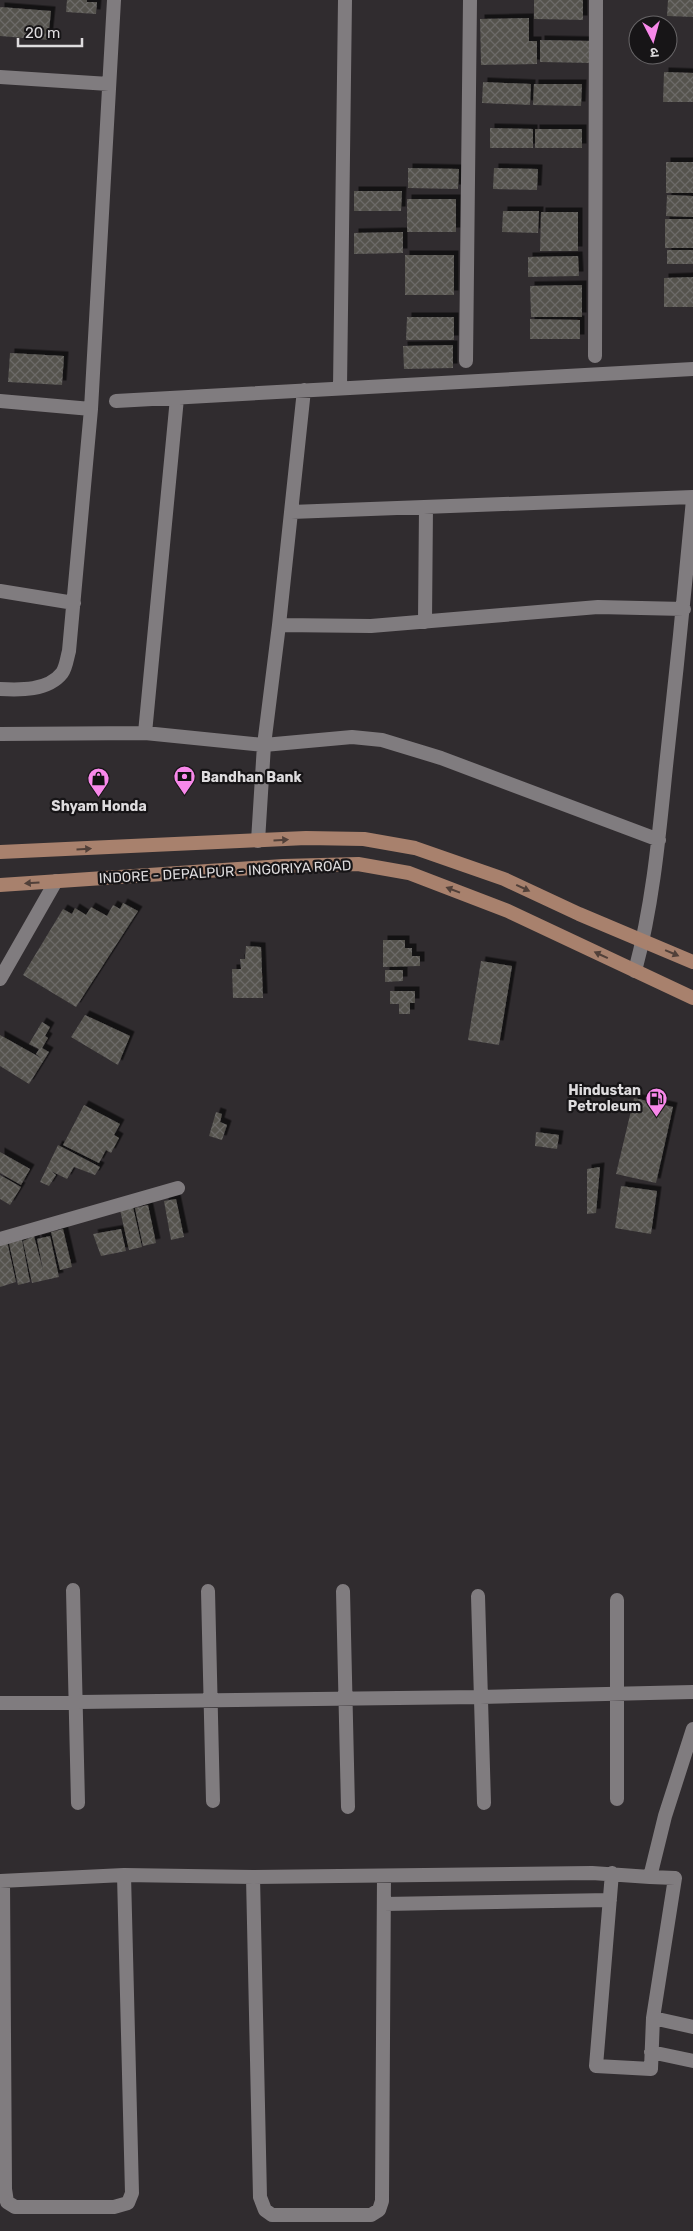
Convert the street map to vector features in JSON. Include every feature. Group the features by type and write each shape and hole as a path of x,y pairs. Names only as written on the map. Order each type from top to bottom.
{"main road":[{"name":"INDORE - DEPALPUR - INGORIYA ROAD","path":"0,852 258,841 364,839 415,848 504,879 693,962"},
{"name":"INDORE - DEPALPUR - INGORIYA ROAD","path":"0,885 283,866 358,864 409,873 499,908 693,998"}],"street":[{"path":"0,689 31,689 53,682 63,672 69,651 91,409 114,0"},
{"path":"340,388 345,0"},
{"path":"466,361 470,0"},
{"path":"594,356 596,0"},
{"path":"0,77 109,84"},
{"path":"116,401 693,369"},
{"path":"258,841 264,744 279,625 304,390"},
{"path":"145,733 176,398"},
{"path":"0,401 91,409"},
{"path":"291,512 693,498 684,609 659,840 643,941 635,971"},
{"path":"425,622 426,507"},
{"path":"0,591 74,603"},
{"path":"279,625 334,627 425,622 598,608 684,609"},
{"path":"0,734 145,733 264,744 352,737 382,740 441,758 659,840"},
{"path":"0,979 56,881"},
{"path":"0,1238 178,1188"},
{"path":"73,1590 78,1803"},
{"path":"208,1591 213,1801"},
{"path":"343,1592 348,1807"},
{"path":"478,1596 484,1803"},
{"path":"617,1600 617,1799"},
{"path":"0,1703 480,1697 693,1692"},
{"path":"650,1877 665,1816 693,1729"},
{"path":"124,1875 132,2193 128,2202 114,2207 15,2207 7,2202 5,2189 2,1881 124,1875 253,1877 612,1873 676,1878 653,2018 651,2069 596,2066 612,1873"},
{"path":"253,1877 260,2198 265,2210 272,2215 371,2215 379,2210 382,2201 384,1876"},
{"path":"384,1904 610,1900"},
{"path":"653,2018 693,2026"},
{"path":"651,2052 693,2061"}],"building":[{"path":"67,0 97,2 96,14 66,12"},
{"path":"534,0 583,0 583,20 534,19"},
{"path":"668,0 693,0 693,17 667,15"},
{"path":"0,7 51,11 48,40 0,36"},
{"path":"529,18 529,41 537,41 537,64 481,65 480,19"},
{"path":"540,40 592,41 591,63 540,62"},
{"path":"664,72 693,73 693,102 663,102"},
{"path":"483,82 531,84 530,105 482,103"},
{"path":"534,84 582,84 581,106 533,105"},
{"path":"490,128 533,129 533,148 490,148"},
{"path":"535,129 582,129 582,148 535,148"},
{"path":"666,162 693,162 693,193 666,193"},
{"path":"408,168 459,169 458,189 408,188"},
{"path":"494,168 538,169 537,190 493,189"},
{"path":"354,191 402,191 401,211 354,211"},
{"path":"667,195 693,196 693,217 666,216"},
{"path":"407,199 456,199 456,232 407,232"},
{"path":"503,211 539,211 538,233 502,232"},
{"path":"541,212 578,212 578,251 540,251"},
{"path":"665,219 693,219 693,248 665,248"},
{"path":"403,232 403,253 354,254 354,233"},
{"path":"667,250 693,250 693,264 667,264"},
{"path":"405,255 454,255 454,295 405,295"},
{"path":"578,256 579,276 528,277 528,257"},
{"path":"693,277 693,307 664,307 664,278"},
{"path":"582,285 582,317 531,317 530,286"},
{"path":"407,317 454,317 454,340 406,340"},
{"path":"530,319 580,320 580,339 530,339"},
{"path":"453,345 453,368 404,369 403,346"},
{"path":"10,353 64,356 62,385 8,382"},
{"path":"123,903 138,911 76,1007 23,975 63,909 72,914 75,908 86,915 91,907 107,916 113,905 120,909"},
{"path":"383,940 405,940 405,948 412,948 412,956 420,956 420,966 383,967"},
{"path":"246,946 261,947 263,998 233,998 232,969 241,969 240,959 245,959"},
{"path":"481,961 512,966 499,1045 468,1040"},
{"path":"385,970 403,970 403,981 385,982"},
{"path":"390,991 415,991 415,1003 410,1003 410,1014 399,1014 399,1004 390,1004"},
{"path":"85,1015 130,1036 118,1065 71,1037"},
{"path":"42,1022 50,1027 45,1036 48,1038 42,1048 49,1052 29,1084 0,1066 0,1035 41,1058 36,1054 39,1049 29,1044"},
{"path":"634,1098 673,1107 656,1183 616,1174"},
{"path":"84,1105 120,1124 114,1135 119,1138 111,1153 106,1150 99,1163 63,1145"},
{"path":"216,1112 222,1114 220,1122 227,1125 222,1140 209,1136"},
{"path":"536,1132 559,1135 557,1149 535,1146"},
{"path":"58,1145 100,1167 95,1175 74,1167 67,1179 51,1171 56,1175 49,1186 40,1182"},
{"path":"0,1152 30,1169 21,1185 0,1173"},
{"path":"600,1167 596,1213 587,1214 587,1169"},
{"path":"0,1175 21,1187 10,1205 0,1199"},
{"path":"621,1186 657,1191 651,1234 615,1228"},
{"path":"176,1199 184,1237 171,1240 164,1201"},
{"path":"148,1205 156,1243 143,1246 135,1208"},
{"path":"133,1207 142,1247 129,1250 120,1210"},
{"path":"63,1229 72,1267 60,1270 51,1232"},
{"path":"121,1229 126,1251 101,1256 93,1234"},
{"path":"34,1236 43,1270 37,1239 50,1236 59,1277 32,1283 23,1241"},
{"path":"22,1240 30,1282 18,1285 9,1243"},
{"path":"7,1241 16,1282 0,1287 0,1245"}],"place":[{"name":"Bandhan Bank","path":"185,796"},
{"name":"Shyam Honda","path":"99,797"},
{"name":"Hindustan Petroleum","path":"657,1117"}]}
